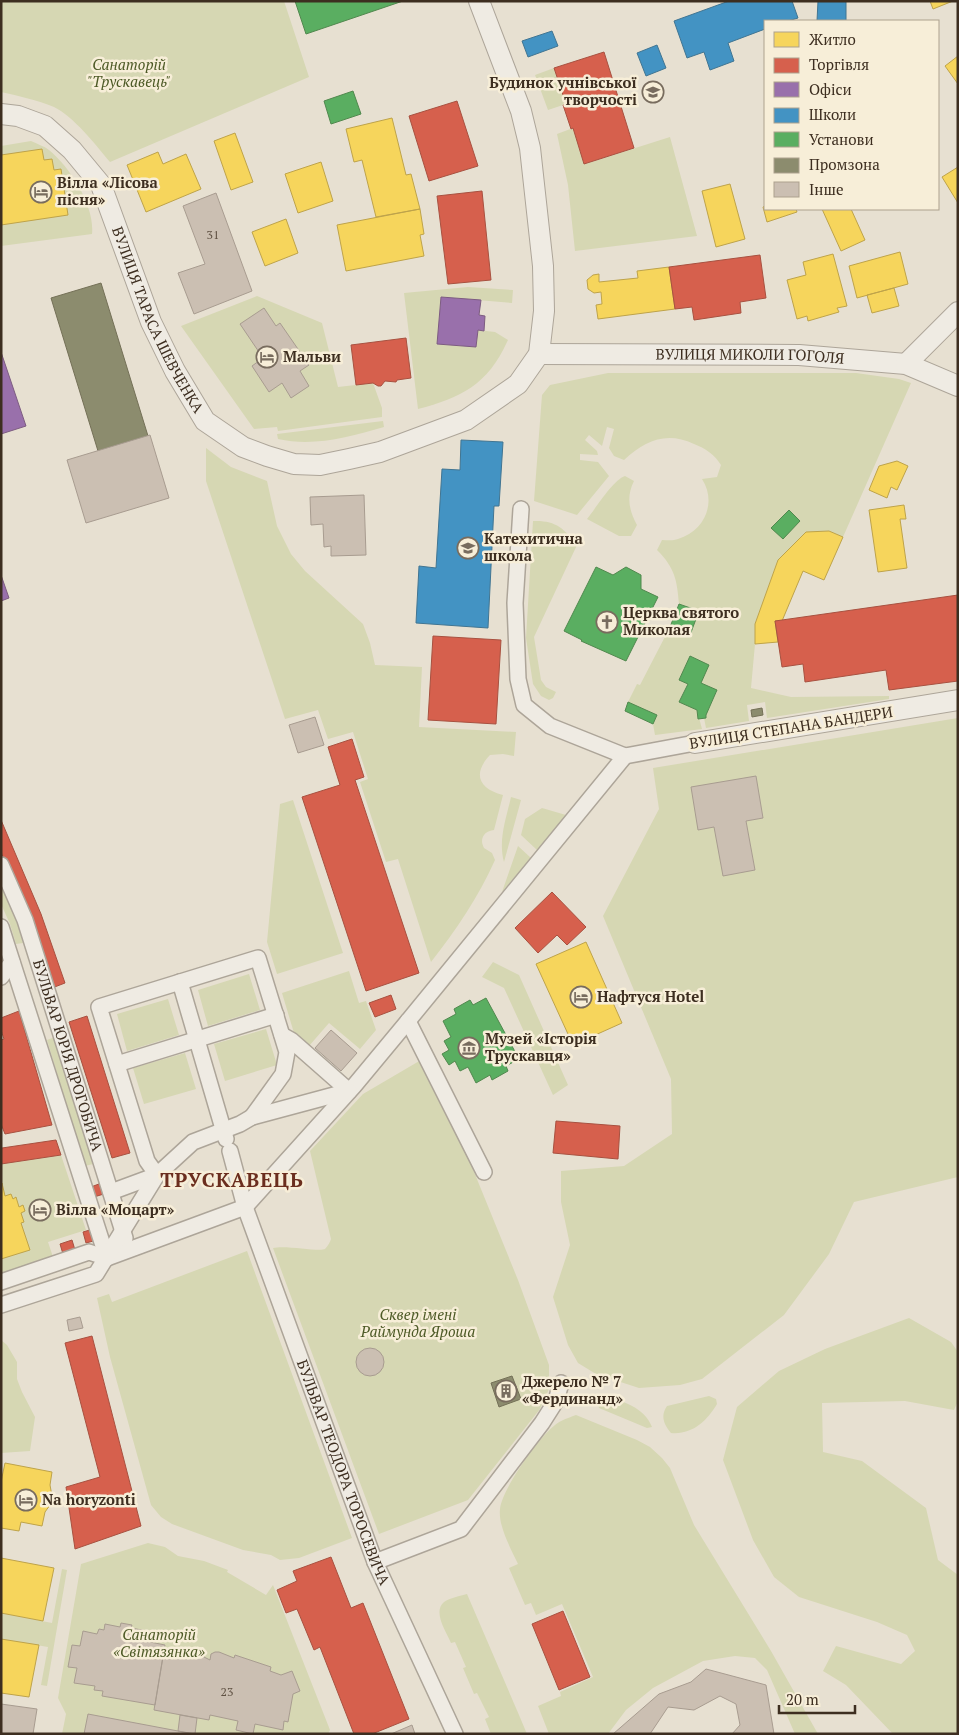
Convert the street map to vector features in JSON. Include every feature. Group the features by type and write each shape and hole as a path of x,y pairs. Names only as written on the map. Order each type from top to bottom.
{"street":[{"path":"479,1 521,112 530,148 544,266 544,310 539,354"},
{"name":"ВУЛИЦЯ ТАРАСА ШЕВЧЕНКА","path":"1,114 18,116 44,126 72,150 101,185 151,322 174,371 205,421 243,446 266,456 294,464 320,465 380,452 466,420 518,384 539,354"},
{"path":"906,364 958,312"},
{"name":"ВУЛИЦЯ МИКОЛИ ГОГОЛЯ","path":"539,354 799,355 906,364 958,386"},
{"path":"1,1282 89,1252 107,1258 245,1207 408,1022 625,756 550,726 524,705 518,679 515,603 521,509"},
{"name":"ВУЛИЦЯ СТЕПАНА БАНДЕРИ","path":"625,756 958,700"},
{"name":"БУЛЬВАР ЮРІЯ ДРОГОБИЧА","path":"1,865 25,920 129,1250"},
{"name":"БУЛЬВАР ЮРІЯ ДРОГОБИЧА","path":"1,927 107,1258"},
{"path":"1,1305 96,1274 158,1175 193,1142 226,1140 252,1117 283,1074 287,1052 258,958 100,1007 147,1161 158,1175"},
{"path":"1,977 12,962"},
{"name":"БУЛЬВАР ТЕОДОРА ТОРОСЕВИЧА","path":"180,982 245,1207 375,1562 455,1734"},
{"path":"117,1064 276,1015"},
{"path":"408,1022 484,1172"},
{"path":"282,1034 349,1091"},
{"path":"252,1117 349,1091"},
{"path":"111,1192 158,1175"},
{"path":"375,1562 461,1529 542,1423 556,1401 561,1383"}],"green space":[{"name":"Санаторій \"Трускавець\"","path":"1,1 284,1 309,77 110,162 84,132 61,111 41,102 1,92"},
{"path":"554,68 566,104 548,110 535,75"},
{"path":"573,128 585,164 670,137 697,236 575,251 568,185 557,134"},
{"name":"Вілла «Лісова пісня»","path":"31,141 49,150 73,177 90,211 92,234 1,246 1,146"},
{"path":"468,287 513,290 512,303 441,297 437,344 476,347 478,330 495,332 508,340 491,369 472,387 447,400 418,409 404,293"},
{"name":"Мальви","path":"257,296 322,323 338,387 373,383 382,408 382,417 278,431 277,427 254,429 181,326"},
{"path":"608,373 856,373 899,379 911,383 843,537 829,531 807,532 778,560 755,624 751,688 791,697 889,696 889,699 767,718 765,702 747,705 749,721 706,728 704,718 706,718 717,691 701,683 709,665 690,656 679,680 688,684 679,702 697,710 702,729 655,735 653,724 657,715 628,702 637,684 640,685 670,627 690,634 699,611 679,604 674,575 668,563 657,550 662,540 676,540 687,535 701,523 706,515 708,506 706,488 702,479 717,477 721,465 713,455 702,448 675,438 666,438 648,443 624,460 614,456 609,448 614,429 607,427 602,446 589,435 585,440 597,451 598,455 580,454 580,460 598,462 609,476 577,515 534,501 542,395 550,385"},
{"path":"383,421 384,427 331,440 291,441 278,439 277,434"},
{"path":"206,448 231,467 267,481 277,526 291,554 305,571 363,624 375,665 422,667 419,727 516,732 514,756 503,754 490,755 484,762 480,774 481,780 488,789 503,795 494,830 485,834 482,839 484,848 492,853 495,860 466,913 431,962 398,859 386,862 360,782 368,779 353,732 328,739 318,710 285,719 206,481"},
{"path":"625,476 634,481 629,498 632,514 637,525 631,536 619,536 587,519 610,488"},
{"path":"533,521 547,522 558,526 577,545 534,637 541,680 546,687 556,692 553,698 549,700 541,696 533,684 526,638"},
{"path":"958,718 958,1177 854,1202 829,1254 784,1315 702,1379 680,1385 639,1388 596,1374 578,1363 568,1345 553,1297 570,1245 561,1202 561,1171 624,1166 672,1134 671,1079 603,916 659,809 653,768","holes":["756,776 763,818 746,821 755,870 714,827 698,830"]},
{"path":"511,797 521,800 504,862 502,838"},
{"path":"293,800 343,953 277,974 267,942 280,804"},
{"path":"542,808 566,815 537,850 521,835 525,819"},
{"path":"518,846 531,858 502,892"},
{"path":"1,886 17,922 23,943 16,944 1,904"},
{"path":"493,962 519,975 568,1085 553,1095 504,988 482,977"},
{"path":"349,971 359,1003 366,1001 376,1030 360,1049 329,1023 309,1046 294,1033 282,993"},
{"path":"249,974 260,1010 208,1026 198,990"},
{"path":"168,999 179,1035 127,1051 117,1014"},
{"path":"266,1029 277,1065 225,1081 214,1044"},
{"path":"55,1037 93,1164 85,1166 47,1040"},
{"path":"185,1053 196,1089 144,1104 133,1068"},
{"name":"Сквер імені Раймунда Яроша","path":"421,1060 470,1162 518,1280 549,1365 549,1389 540,1409 468,1500 379,1534 273,1248 286,1247 322,1250 327,1247 331,1239 310,1151 363,1094"},
{"name":"Вілла «Моцарт»","path":"61,1155 86,1230 48,1242 54,1260 1,1277 1,1164"},
{"path":"247,1251 352,1538 299,1558 280,1560 271,1555 243,1550 172,1524 161,1517 151,1505 110,1357 97,1298 109,1294 112,1302"},
{"path":"909,1318 951,1342 958,1352 958,1401 954,1410 905,1401 822,1403 823,1452 862,1461 926,1508 938,1560 958,1575 958,1734 893,1734 846,1685 823,1671 836,1646 901,1664 915,1651 907,1635 877,1622 799,1597 774,1577 753,1540 723,1460 737,1407 779,1371 825,1349"},
{"path":"1,1340 7,1345 17,1362 17,1379 35,1417 30,1451 1,1453"},
{"path":"603,1395 632,1406 644,1414 652,1427 647,1428 599,1408 596,1399"},
{"path":"709,1396 716,1399 717,1404 704,1421 686,1432 671,1433 666,1427 663,1417 667,1406"},
{"path":"576,1415 650,1447 670,1468 694,1525 771,1651 818,1734 795,1734 767,1670 755,1658 735,1656 703,1661 653,1688 626,1710 608,1734 549,1734 538,1706 561,1696 560,1692 593,1677 562,1604 536,1615 531,1603 525,1605 509,1568 518,1564 503,1530 500,1509 507,1489 522,1464 540,1440 557,1423"},
{"name":"Санаторій «Світязянка»","path":"148,1543 165,1547 178,1556 204,1561 228,1570 227,1572 266,1595 273,1585 330,1730 328,1734 62,1734 66,1714 58,1698 81,1564"},
{"path":"62,1569 67,1570 47,1686 41,1685 48,1647 1,1639 1,1613 52,1623"},
{"path":"467,1594 527,1734 491,1734 485,1719 489,1717 477,1693 474,1694 463,1668 466,1667 455,1642 451,1643 444,1628 439,1611 441,1606 446,1601"}],"building: Житло":[{"path":"930,1 953,1 933,9"},
{"path":"958,56 958,84 945,66"},
{"path":"392,118 406,175 411,174 420,209 376,217 362,160 354,162 346,129"},
{"path":"235,133 253,182 231,190 214,141"},
{"path":"42,149 44,160 52,159 54,170 61,169 68,215 1,225 1,155"},
{"path":"158,152 163,164 186,154 201,189 146,212 127,165"},
{"path":"321,162 333,201 298,213 285,174"},
{"path":"958,167 958,203 942,177"},
{"path":"730,184 745,239 716,247 702,191"},
{"path":"763,207 764,210 796,210 797,212 767,222"},
{"path":"420,209 424,234 420,235 424,256 346,271 337,225"},
{"path":"822,210 851,210 865,240 841,251"},
{"path":"286,219 298,253 265,266 252,232"},
{"path":"900,252 908,284 857,298 849,266"},
{"path":"833,254 847,306 837,308 839,312 808,321 807,316 797,319 787,280 806,275 803,262"},
{"path":"669,267 675,309 598,319 596,305 602,304 601,292 594,293 588,289 587,280 593,275 599,274 599,282 638,278 637,271"},
{"path":"894,288 899,306 872,313 867,295"},
{"path":"897,461 908,466 897,490 891,487 887,498 869,490 879,466"},
{"path":"904,505 906,519 900,519 907,568 878,572 869,510"},
{"path":"829,531 843,537 824,580 803,571 782,621 775,621 778,642 755,644 755,624 778,560 806,532"},
{"name":"Нафтуся Hotel","path":"586,942 622,1023 573,1045 536,964"},
{"path":"2,1183 5,1196 11,1194 13,1199 16,1197 19,1207 23,1205 25,1211 21,1213 24,1222 21,1223 30,1250 1,1259"},
{"name":"Na horyzonti","path":"5,1463 52,1472 50,1485 52,1496 50,1505 45,1512 42,1526 21,1522 19,1531 1,1528 1,1482"},
{"path":"1,1558 54,1568 43,1621 1,1613"},
{"path":"1,1639 39,1645 29,1697 1,1693"}],"building: Торгівля":[{"path":"604,52 634,148 584,164 573,128 571,129 563,105 566,104 554,68"},
{"path":"457,101 478,166 429,181 409,116"},
{"path":"482,191 491,280 448,284 437,196"},
{"path":"760,255 766,298 740,302 741,313 694,320 692,307 675,309 669,267"},
{"path":"406,338 411,378 397,380 396,382 385,381 381,386 373,383 356,385 351,345"},
{"path":"958,595 958,681 889,690 886,670 805,682 803,664 782,667 775,621"},
{"path":"433,636 501,640 496,724 428,720"},
{"path":"352,739 364,777 355,780 419,973 366,991 302,797 340,785 328,747"},
{"path":"1,820 41,914 65,983 52,988 29,918 1,852"},
{"path":"552,892 586,927 567,945 557,935 538,953 515,928"},
{"path":"391,995 396,1009 375,1017 369,1003"},
{"path":"19,1011 52,1125 5,1134 1,1124 1,1040 4,1039 1,1030 1,1018"},
{"path":"87,1016 130,1153 112,1158 69,1022"},
{"path":"556,1121 620,1126 618,1159 553,1153"},
{"path":"56,1140 61,1155 1,1164 1,1147"},
{"path":"104,1182 107,1193 94,1197 91,1187"},
{"path":"93,1229 97,1240 86,1243 83,1232"},
{"path":"72,1240 75,1250 63,1254 60,1244"},
{"path":"92,1336 141,1526 75,1549 66,1487 100,1477 65,1343"},
{"path":"331,1557 351,1608 363,1603 409,1719 372,1734 354,1734 320,1647 314,1650 297,1609 286,1613 277,1590 297,1581 293,1571"},
{"path":"563,1611 590,1677 559,1690 532,1624"}],"building: Офіси":[{"path":"441,297 481,300 479,315 485,316 484,331 478,330 476,347 437,344"},
{"path":"1,352 26,426 1,434"},
{"path":"1,575 9,598 1,601"}],"building: Школи":[{"path":"729,1 792,1 798,18 791,20 764,20 764,29 728,43 734,61 710,70 704,52 687,58 674,21"},
{"path":"818,1 846,1 846,20 817,20"},
{"path":"552,31 558,46 528,57 522,41"},
{"path":"657,45 666,68 646,76 637,53"},
{"path":"461,440 503,442 499,506 494,506 488,628 416,623 419,566 436,568 442,469 460,470"}],"building: Установи":[{"path":"295,1 403,1 306,34"},
{"path":"353,91 361,114 331,124 324,101"},
{"path":"789,510 800,521 783,539 771,528"},
{"name":"Церква святого Миколая","path":"596,567 613,575 626,567 641,575 641,589 658,597 626,661 581,641 564,631"},
{"path":"679,604 699,611 690,635 670,627"},
{"path":"690,656 709,665 701,683 717,690 706,718 698,719 697,710 679,702 688,684 679,680"},
{"path":"628,702 657,715 653,724 625,711"},
{"path":"486,998 519,1059 506,1066 508,1071 492,1080 490,1075 476,1083 468,1067 460,1071 455,1061 449,1065 442,1054 449,1050 444,1041 451,1037 443,1021 456,1014 454,1009 470,1000 473,1005"}],"building: Промзона":[{"path":"101,283 148,436 98,451 51,298"},
{"path":"762,708 763,715 752,717 751,710"},
{"name":"Джерело № 7 «Фердинанд»","path":"512,1376 521,1399 499,1407 491,1383"}],"building: Інше":[{"path":"216,193 252,291 194,314 178,273 205,264 183,206"},
{"path":"264,308 276,326 280,323 309,365 300,371 309,386 291,398 282,383 269,392 252,366 263,358 240,324"},
{"path":"150,435 169,498 86,523 67,460"},
{"path":"364,495 366,555 331,556 331,546 324,547 323,524 311,525 310,497"},
{"path":"315,717 324,745 298,753 289,725"},
{"path":"756,776 763,818 746,821 755,870 723,876 714,827 698,830 691,787"},
{"path":"331,1030 357,1053 341,1071 315,1048"},
{"path":"80,1317 83,1328 69,1331 67,1320"},
{"path":"370,1348 380,1352 384,1362 380,1372 370,1376 360,1372 356,1362 360,1352"},
{"path":"121,1623 132,1625 131,1628 147,1631 146,1636 151,1637 150,1642 165,1645 155,1705 102,1696 103,1691 94,1690 95,1686 74,1683 77,1668 68,1667 72,1645 80,1646 83,1631 97,1634 99,1629 104,1630 105,1624 120,1627"},
{"path":"184,1649 205,1652 204,1657 210,1660 211,1654 215,1652 234,1658 235,1655 271,1667 270,1671 281,1675 292,1671 300,1691 293,1694 288,1722 284,1721 283,1730 255,1724 253,1734 236,1730 238,1721 210,1715 209,1720 154,1710 164,1650 184,1654"},
{"path":"706,1669 766,1685 774,1734 732,1734 740,1725 736,1704 720,1696 694,1710 668,1707 650,1734 613,1734 659,1694 691,1682"},
{"path":"1,1704 37,1709 33,1734 1,1734"},
{"path":"88,1714 178,1731 192,1734 84,1734"},
{"path":"180,1715 197,1718 195,1734 178,1731"},
{"path":"412,1725 415,1734 391,1734"}],"place":[{"name":"Будинок учнівської творчості","path":"653,92"},
{"name":"Вілла «Лісова пісня»","path":"41,192"},
{"name":"Мальви","path":"267,357"},
{"name":"Катехитична школа","path":"468,548"},
{"name":"Церква святого Миколая","path":"607,622"},
{"name":"Нафтуся Hotel","path":"581,997"},
{"name":"Музей «Історія Трускавця»","path":"469,1048"},
{"name":"Вілла «Моцарт»","path":"40,1210"},
{"name":"Джерело № 7 «Фердинанд»","path":"506,1391"},
{"name":"Na horyzonti","path":"26,1500"}],"district":[{"name":"ТРУСКАВЕЦЬ","path":"232,1180"}]}
